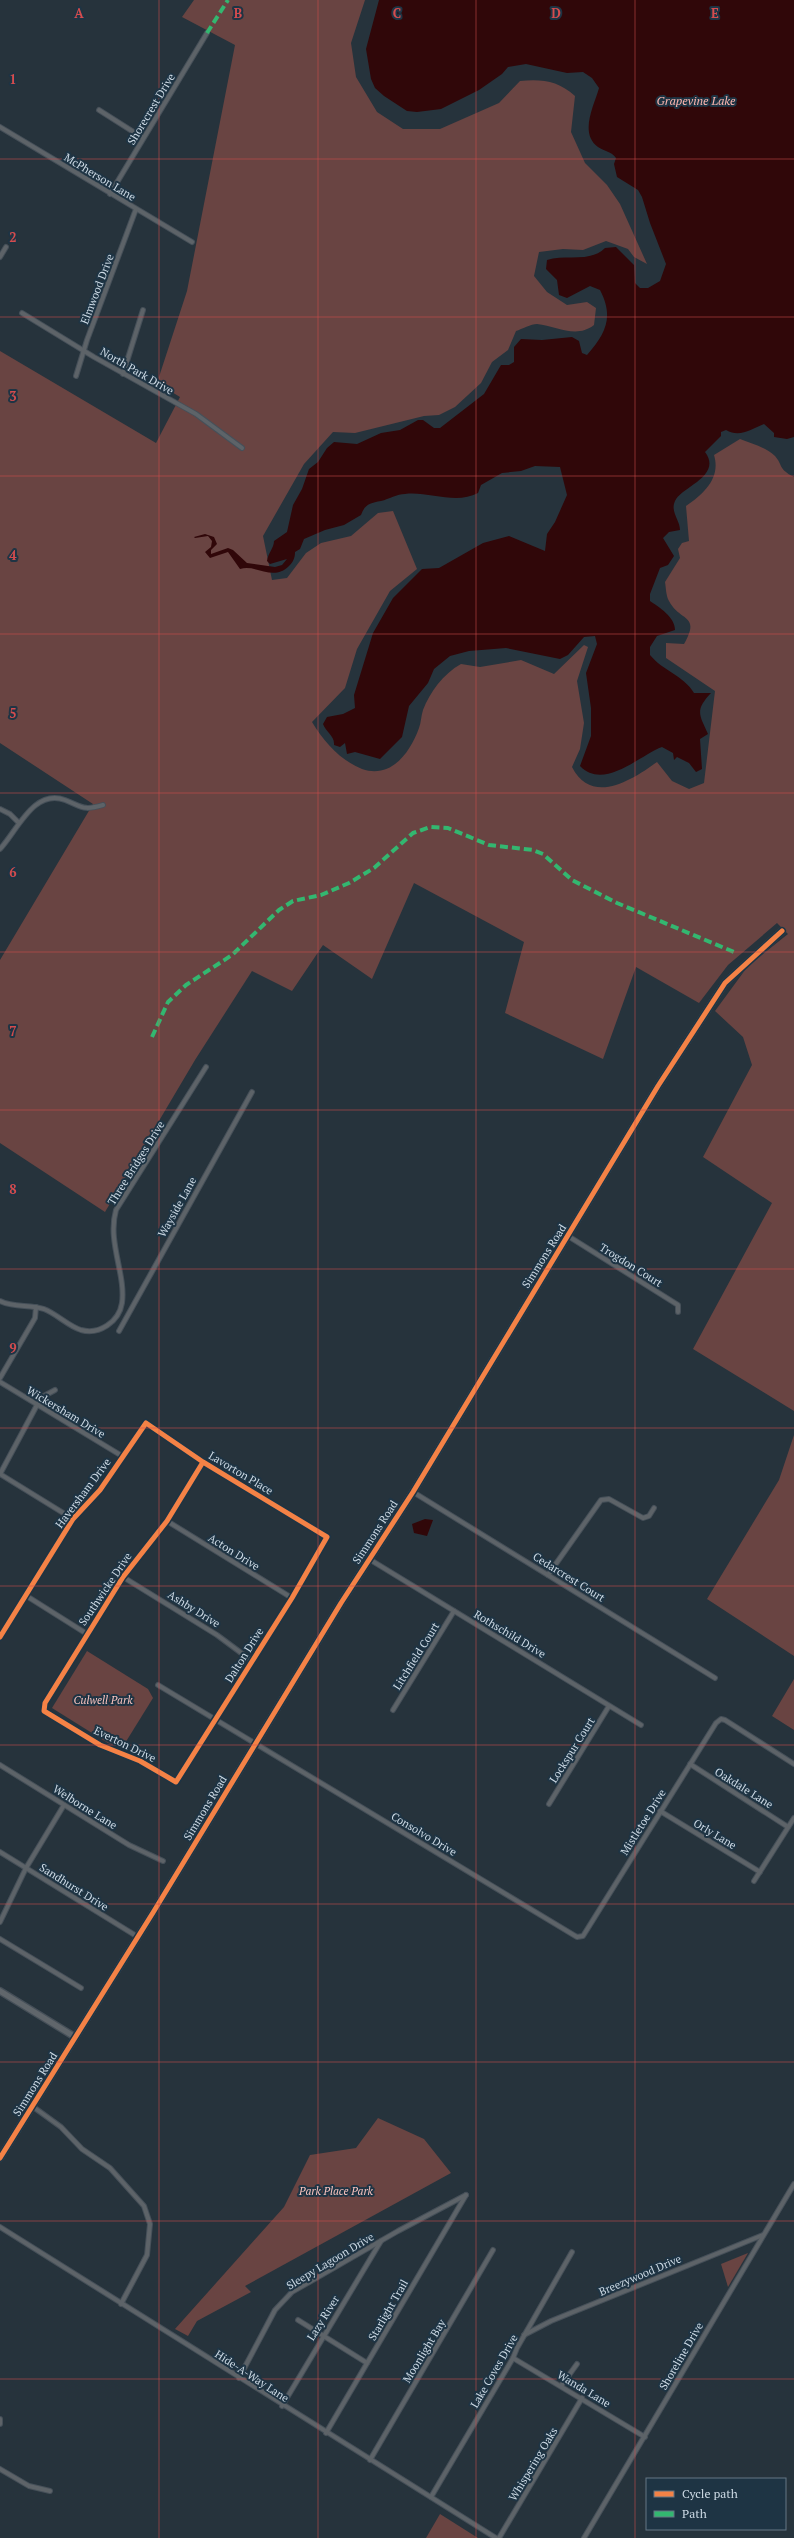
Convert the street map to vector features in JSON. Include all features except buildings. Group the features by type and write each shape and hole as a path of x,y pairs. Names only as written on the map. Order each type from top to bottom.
{"street":[{"name":"Shorecrest Drive","path":"110,194 207,33"},
{"path":"99,110 143,138"},
{"name":"McPherson Lane","path":"0,128 192,242"},
{"name":"Elmwood Drive","path":"76,376 84,350 136,209"},
{"path":"0,256 6,247"},
{"path":"123,374 143,310"},
{"name":"North Park Drive","path":"22,313 123,374 196,414 242,448"},
{"path":"0,849 19,823 38,804 49,798 60,798 85,809 103,805"},
{"path":"0,809 10,814 19,823"},
{"name":"Simmons Road","path":"0,2158 138,1937 369,1558 413,1492 490,1361 568,1236 652,1096 725,983 782,931"},
{"name":"Three Bridges Drive","path":"0,1301 17,1306 46,1309 80,1330 90,1332 103,1329 112,1322 122,1304 113,1232 116,1210 206,1067"},
{"name":"Wayside Lane","path":"119,1331 252,1092"},
{"name":"Trogdon Court","path":"568,1236 678,1305 678,1312"},
{"path":"0,1378 35,1318 36,1307"},
{"name":"Wickersham Drive","path":"0,1382 122,1456"},
{"path":"55,1390 44,1396 37,1405 0,1474 73,1519"},
{"name":"Haversham Drive","path":"0,1637 73,1519 100,1490 146,1423"},
{"name":"Lavorton Place","path":"146,1423 203,1462 327,1537"},
{"name":"Southwicke Drive","path":"44,1711 46,1700 123,1577 167,1521 203,1462"},
{"name":"Cedarcrest Court","path":"413,1492 716,1678"},
{"path":"548,1575 601,1500 609,1499 643,1518 649,1516 654,1508"},
{"name":"Acton Drive","path":"167,1521 292,1598"},
{"name":"Dalton Drive","path":"176,1782 292,1598 327,1537"},
{"name":"Rothschild Drive","path":"369,1558 641,1725"},
{"name":"Ashby Drive","path":"123,1577 217,1635 252,1661"},
{"path":"25,1595 87,1634"},
{"name":"Litchfield Court","path":"394,1710 454,1611"},
{"name":"Consolvo Drive","path":"158,1685 572,1935 583,1936"},
{"name":"Lockspur Court","path":"549,1804 609,1706"},
{"name":"Everton Drive","path":"44,1711 100,1745 131,1756 176,1782"},
{"name":"Mistletoe Drive","path":"583,1936 716,1723 721,1720 794,1764"},
{"name":"Oakdale Lane","path":"690,1764 788,1827"},
{"name":"Welborne Lane","path":"0,1765 129,1845 163,1861"},
{"path":"0,1922 26,1868 64,1805"},
{"name":"Orly Lane","path":"660,1811 760,1872"},
{"path":"754,1881 794,1818"},
{"name":"Sandhurst Drive","path":"0,1852 138,1937"},
{"path":"0,1939 81,1988"},
{"path":"0,1991 75,2037"},
{"path":"32,2106 61,2127 82,2149 110,2168 144,2206 150,2224 147,2254 121,2304"},
{"name":"Shoreline Drive","path":"584,2538 794,2184"},
{"name":"Sleepy Lagoon Drive","path":"239,2378 275,2310 292,2292 381,2241 466,2195"},
{"name":"Starlight Trail","path":"326,2433 466,2195"},
{"name":"Hide-A-Way Lane","path":"0,2227 282,2406 497,2538"},
{"name":"Breezywood Drive","path":"524,2335 551,2321 764,2235"},
{"name":"Lazy River","path":"282,2406 381,2241"},
{"name":"Moonlight Bay","path":"370,2460 493,2250"},
{"name":"Lake Coves Drive","path":"430,2497 513,2358 524,2335 572,2252"},
{"path":"298,2320 324,2334 367,2363"},
{"name":"Wanda Lane","path":"513,2358 645,2437"},
{"path":"561,2386 577,2364"},
{"name":"Whispering Oaks","path":"497,2538 582,2398"},
{"path":"0,2419 0,2424"},
{"path":"0,2469 29,2486 50,2491"}],"green space":[{"path":"194,0 365,0 351,43 356,77 377,112 403,129 440,129 499,103 520,81 536,80 550,82 569,91 575,96 571,132 585,163 607,185 620,204 647,264 634,257 628,249 606,241 583,250 563,249 539,252 534,276 547,292 567,305 587,302 596,308 594,325 580,331 573,331 537,324 516,331 508,350 492,362 481,383 455,407 439,415 424,416 355,433 333,432 304,464 263,536 272,580 287,578 306,553 321,543 351,536 378,513 393,511 417,569 390,591 357,649 345,688 312,722 333,750 347,761 362,769 372,771 390,767 405,755 420,726 423,710 429,697 443,678 454,668 461,664 480,667 521,660 554,674 584,645 588,647 577,681 584,723 580,749 572,767 580,779 590,785 601,787 613,786 636,776 657,762 672,781 689,789 704,783 715,691 666,658 666,643 684,644 690,628 690,623 687,619 674,608 669,601 665,582 680,558 678,549 682,543 689,541 686,506 705,491 713,478 716,463 714,455 740,439 763,448 771,453 775,456 785,472 794,477 794,1411 693,1349 772,1203 703,1157 752,1065 743,1037 715,1011 748,966 788,934 777,923 728,965 699,1003 636,967 603,1059 505,1013 524,942 414,883 372,979 323,945 292,991 252,971 195,1060 105,1212 0,1143 0,960 93,804 0,743 0,351 156,443 180,397 157,383 187,291 235,45 182,17"},
{"path":"794,1435 794,1656 707,1599 779,1480"},
{"name":"Culwell Park","path":"87,1651 148,1689 153,1698 122,1748 108,1743 52,1708"},
{"path":"794,1679 794,1730 772,1716"},
{"name":"Park Place Park","path":"378,2118 424,2139 451,2173 245,2286 251,2292 197,2321 188,2336 175,2329 284,2207 310,2155 356,2148"},
{"path":"748,2253 728,2287 721,2264"},
{"path":"440,2514 478,2538 426,2538"}],"water":[{"name":"Grapevine Lake","path":"379,0 794,0 794,437 787,439 774,437 774,433 764,424 741,433 726,430 721,432 721,436 705,452 709,460 709,468 705,474 675,501 674,512 680,526 680,530 669,532 663,538 674,556 668,565 660,568 650,594 650,601 662,609 669,617 675,630 657,636 650,647 650,655 661,665 679,677 694,693 711,693 700,709 701,717 708,734 700,739 702,769 696,772 689,763 677,757 674,760 673,753 662,747 622,769 611,773 600,775 590,773 580,766 591,736 591,708 586,673 597,644 595,636 584,637 568,655 560,659 506,648 469,651 450,656 434,669 428,683 409,706 402,737 380,759 355,752 347,754 345,743 340,747 334,745 332,737 324,727 323,724 327,717 343,714 355,708 354,695 373,633 393,598 422,569 439,568 483,543 509,536 545,551 547,534 555,522 567,495 560,467 535,466 521,471 502,473 481,485 478,493 461,498 423,494 405,494 371,503 364,508 361,515 344,525 325,530 304,539 300,549 295,552 293,561 283,571 277,573 246,568 240,569 228,552 210,558 205,552 211,547 212,541 208,536 194,537 205,534 214,537 217,544 211,550 211,554 228,548 233,550 247,563 275,567 282,565 287,559 270,564 267,561 274,541 287,532 293,505 302,489 309,469 318,462 327,448 334,442 357,444 381,433 400,430 418,420 423,420 434,428 440,428 484,394 501,365 509,365 514,362 514,347 521,339 542,340 572,337 579,341 582,353 587,355 594,347 603,332 607,317 607,308 600,290 590,286 567,298 559,295 557,280 546,269 547,260 554,258 585,257 599,253 605,248 616,247 634,265 635,283 640,288 648,288 660,281 666,264 650,223 642,197 638,190 617,177 614,164 616,158 612,154 598,147 592,141 589,134 591,111 599,88 592,78 583,72 567,73 526,64 508,67 502,74 479,90 441,109 417,112 407,111 384,96 375,88 371,79 366,49"},
{"path":"425,1519 433,1520 427,1536 414,1533 412,1524"}],"marked path":[{"path":"207,33 228,0"},
{"path":"152,1037 168,1002 186,985 232,955 279,910 293,901 321,895 349,883 374,868 413,833 430,827 448,828 489,845 533,850 543,854 572,880 617,903 734,952"}],"cycle path":[{"path":"0,2158 154,1911 341,1603 413,1492 658,1086 725,983 782,931"},
{"path":"0,1637 73,1519 100,1490 146,1423 203,1462 327,1537 292,1598 176,1782 140,1761 100,1745 44,1711 45,1703 123,1577 167,1521 203,1462"}]}
